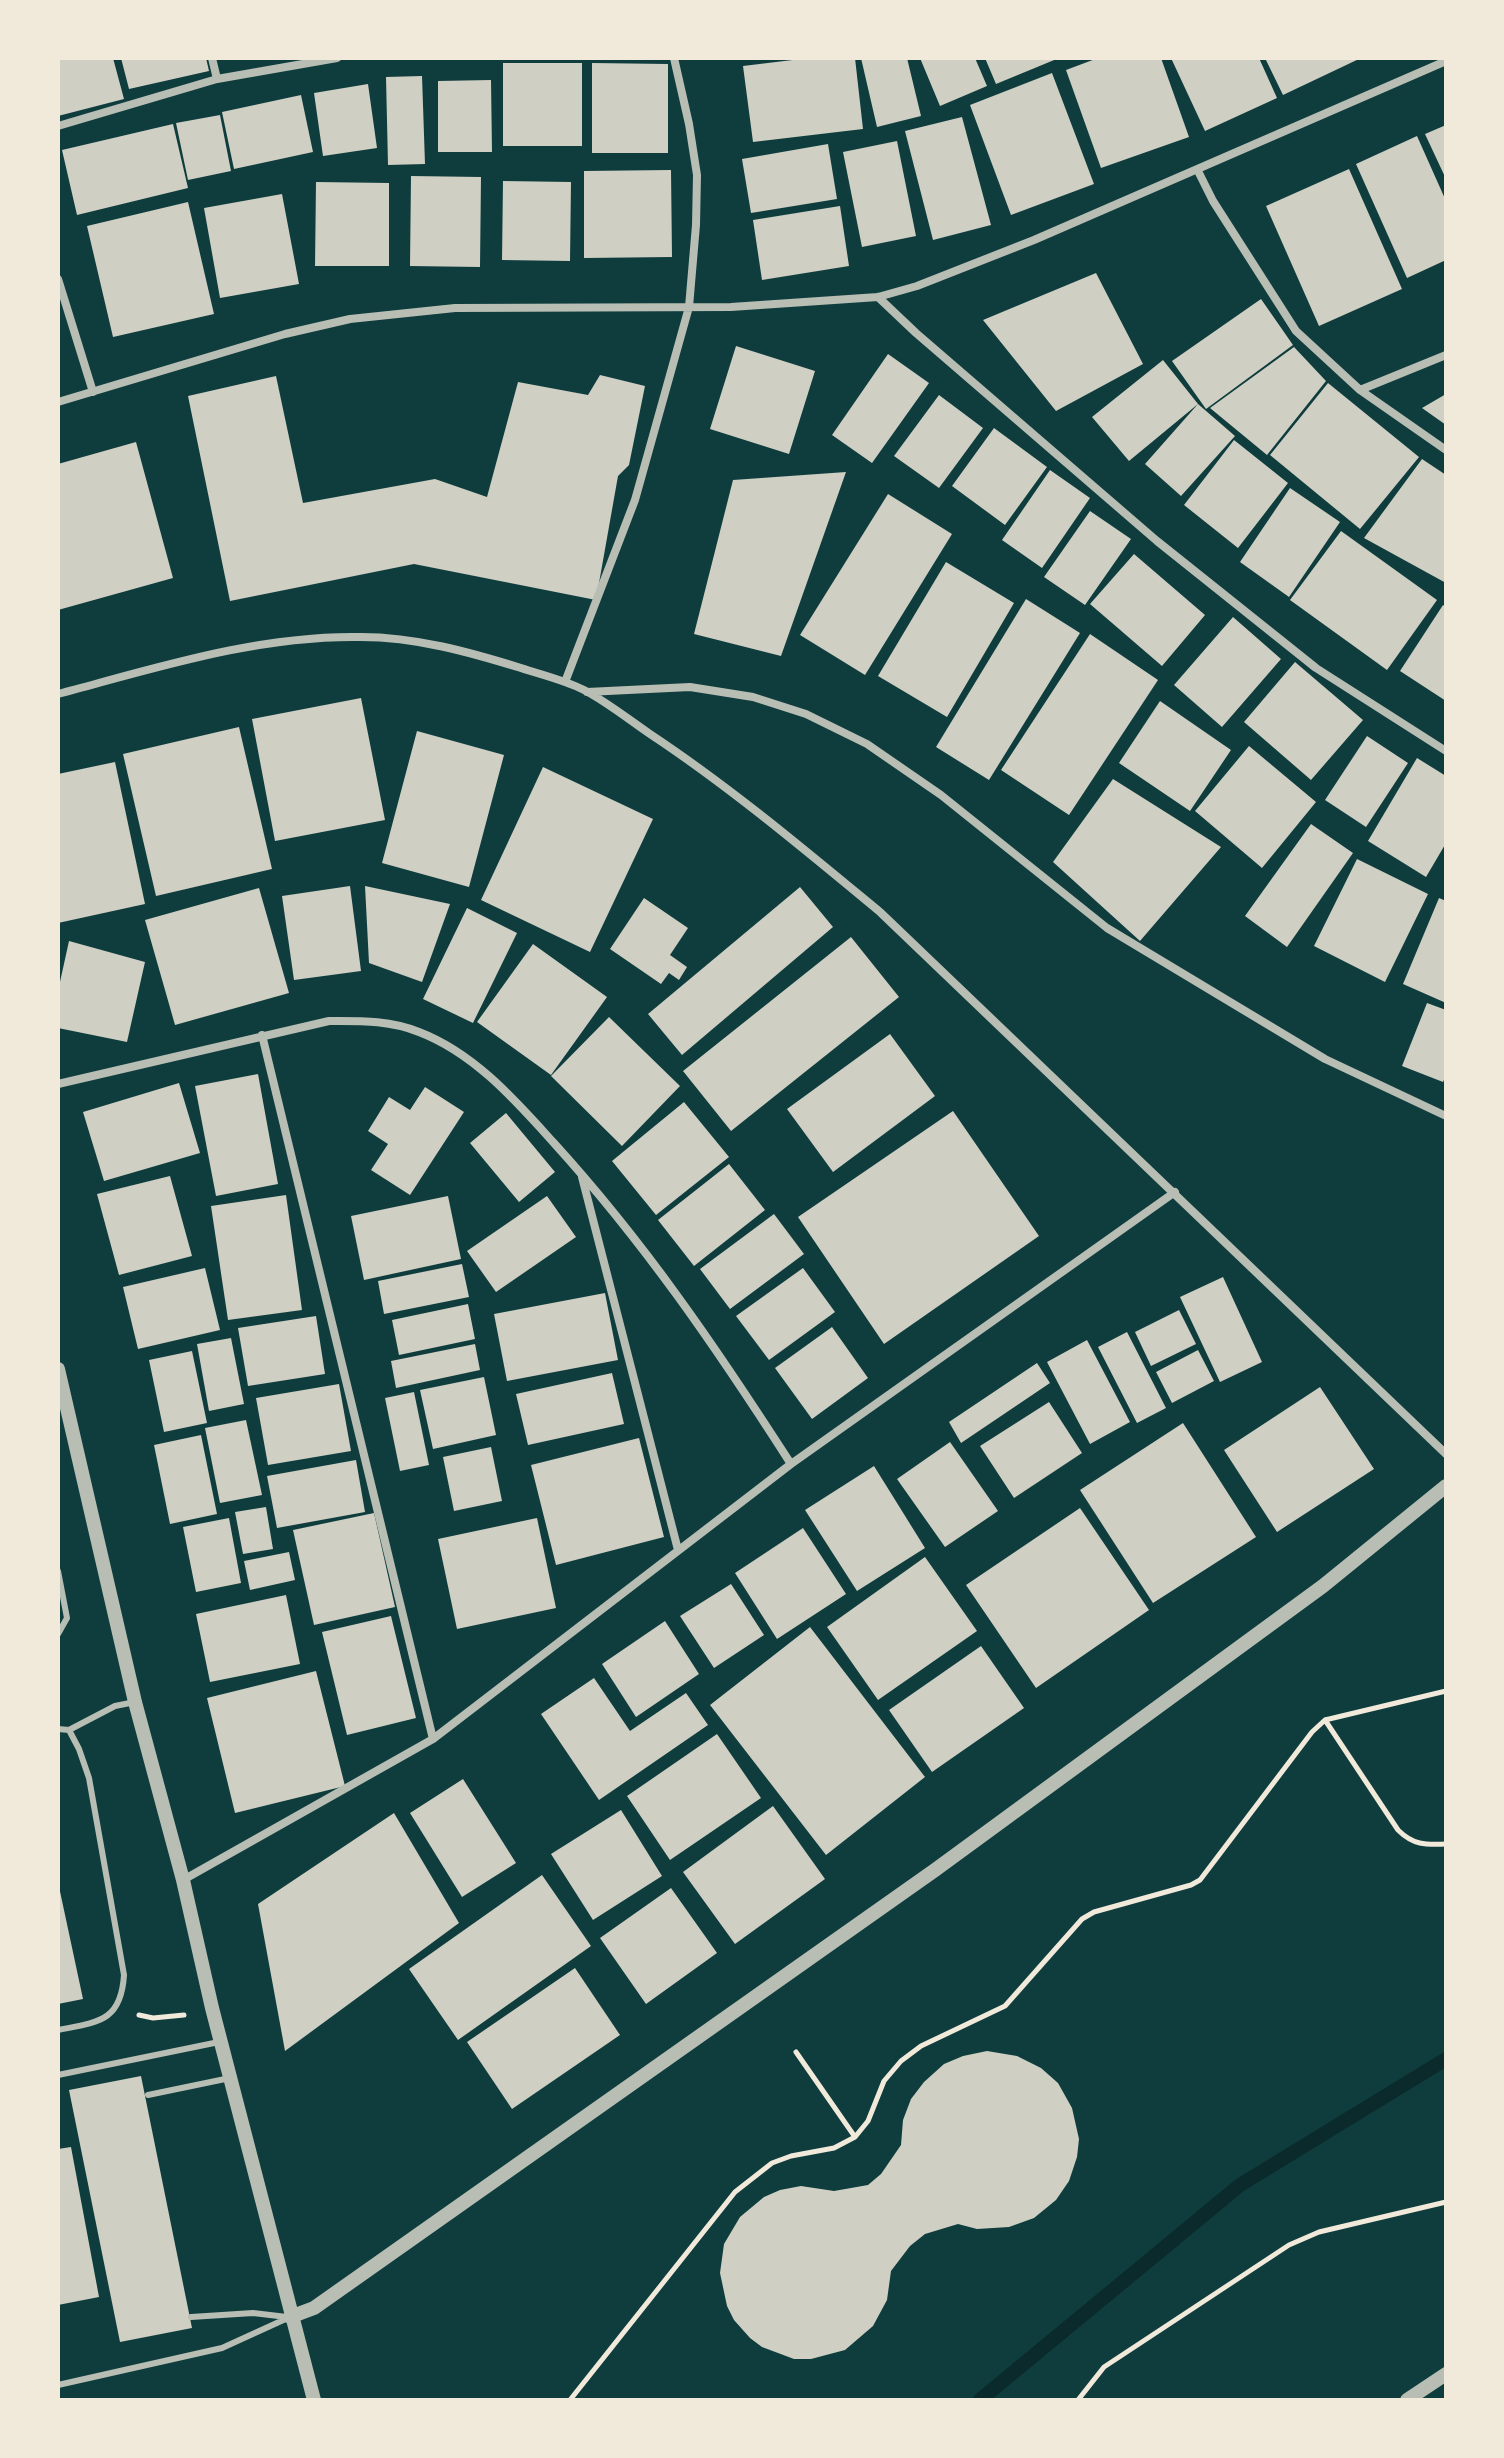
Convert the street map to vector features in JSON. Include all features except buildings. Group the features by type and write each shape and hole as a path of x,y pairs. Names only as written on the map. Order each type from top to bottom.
{"street":[{"path":"212,58 217,79"},
{"path":"58,126 217,79 337,58"},
{"path":"565,682 635,500 689,307 697,175 674,58"},
{"path":"58,402 285,334 350,319 455,308 689,307 878,297 932,281 1198,171 1446,61"},
{"path":"1198,171 1213,201 1296,331 1360,390 1446,450"},
{"path":"58,279 93,392"},
{"path":"878,297 1157,541 1316,668 1446,751"},
{"path":"1360,390 1446,355"},
{"path":"58,694 239,649 299,640 360,636 415,641 472,653 565,682 587,692 694,763 880,912 1446,1454"},
{"path":"587,692 690,687 753,697 818,720 867,744 941,795 1107,928 1325,1059 1446,1116"},
{"path":"58,1084 329,1021 375,1020 419,1032 473,1062 523,1108 581,1173 644,1249 713,1343 791,1464"},
{"path":"262,1035 433,1739"},
{"path":"581,1173 678,1550"},
{"path":"183,1880 433,1739 791,1464 1175,1192"},
{"path":"58,1372 135,1702 183,1880 290,2317 314,2400"},
{"path":"290,2317 314,2308 935,1870 1323,1586 1446,1486"},
{"path":"1407,2400 1446,2374"}],"lane":[{"path":"58,1571 67,1618 58,1634"},
{"path":"58,1729 69,1730 115,1706 135,1702"},
{"path":"58,2030 98,2022 116,2009 123,1996 124,1975 89,1778 69,1730"},
{"path":"58,2075 221,2041"},
{"path":"148,2095 230,2078"},
{"path":"191,2317 253,2313 290,2317"},
{"path":"58,2385 222,2348 290,2317"}],"path":[{"path":"570,2400 735,2192 772,2163 834,2148 855,2137 868,2121 884,2081 901,2061 921,2046 1005,2006 1082,1919 1094,1912 1200,1880 1312,1732 1325,1720 1446,1691"},
{"path":"1325,1720 1398,1830 1409,1841 1424,1845 1446,1844"},
{"path":"116,2009 153,2018 187,2014"},
{"path":"796,2052 855,2137"},
{"path":"1078,2400 1104,2367 1289,2245 1319,2232 1446,2202"}],"waterway":[{"path":"980,2400 1240,2185 1446,2059"}]}
